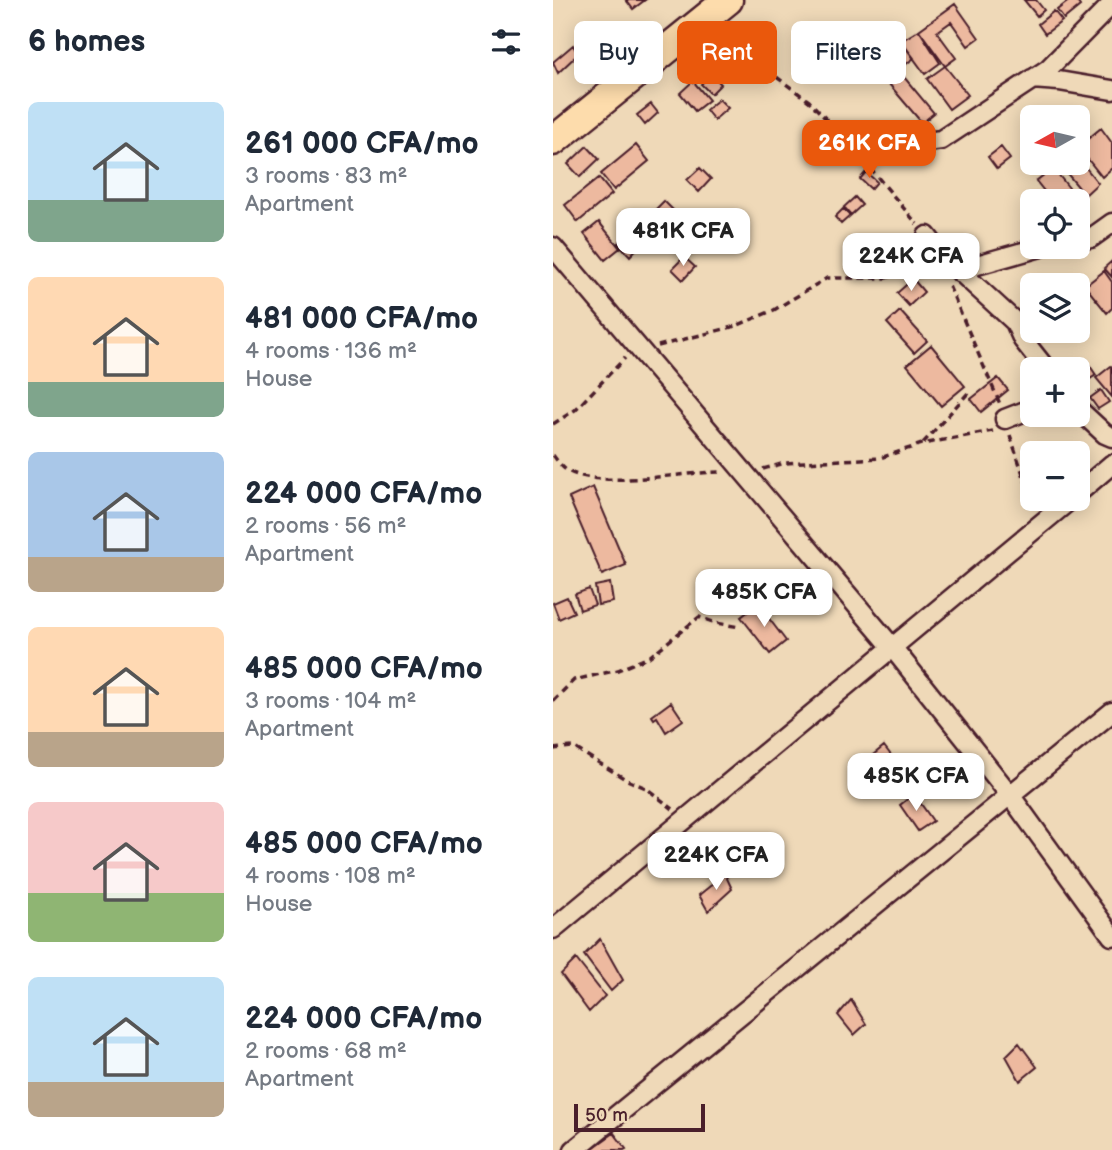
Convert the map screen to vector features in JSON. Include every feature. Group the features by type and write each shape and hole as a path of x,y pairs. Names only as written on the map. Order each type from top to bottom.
{"highway":[{"path":"553,141 717,9"}],"street":[{"path":"857,152 941,140 1048,69 1112,4"},
{"path":"1032,79 1112,90"},
{"path":"1090,238 1112,223"},
{"path":"927,236 954,275 1015,322 1023,340 1036,357"},
{"path":"553,247 892,647 1010,795 1112,936"},
{"path":"954,275 977,265 1020,253"},
{"path":"1005,419 1020,413"},
{"path":"1090,420 1112,437"},
{"path":"1090,483 1112,464"},
{"path":"553,929 1056,511"},
{"path":"574,1150 1112,712"}],"path":[{"path":"717,9 763,67 809,101 857,152 927,236"},
{"path":"553,425 575,410 624,358 641,351 736,326 774,310 827,278 885,278 941,267"},
{"path":"954,275 1005,419"},
{"path":"922,444 970,391"},
{"path":"553,455 566,471 606,478 669,478 684,474 722,472 748,478 764,468 785,463 880,457 922,444 1004,430 1009,432 1020,465"},
{"path":"553,701 574,680 618,670 649,657 699,617 740,627"},
{"path":"553,749 573,747 596,759 627,780 646,788 684,820"}],"building":[{"path":"626,0 645,0 633,9"},
{"path":"1024,0 1036,0 1044,10 1037,16"},
{"path":"1070,0 1076,0 1080,6 1064,19 1057,10"},
{"path":"955,4 979,38 968,46 951,22 937,32 956,58 945,66 919,30"},
{"path":"1054,11 1062,21 1045,34 1038,24"},
{"path":"919,30 940,63 925,74 906,48 906,38"},
{"path":"573,45 574,58 558,73 553,62"},
{"path":"906,48 914,58 906,64"},
{"path":"945,66 968,95 949,109 927,79"},
{"path":"906,79 934,113 922,123 889,84 906,84"},
{"path":"690,84 696,84 709,100 695,111 680,93"},
{"path":"701,84 721,84 711,94"},
{"path":"719,99 728,108 714,120 706,110"},
{"path":"651,104 658,113 645,125 637,115"},
{"path":"823,121 831,130 817,141 810,132"},
{"path":"1101,128 1112,143 1112,168 1102,177 1090,162 1090,137"},
{"path":"833,132 840,142 827,153 819,143"},
{"path":"636,145 649,161 614,190 601,174"},
{"path":"587,146 599,159 580,177 568,164"},
{"path":"1001,147 1010,159 997,169 988,157"},
{"path":"700,168 711,179 699,192 687,180"},
{"path":"866,172 877,182 871,189 860,179"},
{"path":"1090,173 1098,183 1090,190 1080,189 1068,175"},
{"path":"1044,175 1059,175 1070,189 1042,189 1036,181"},
{"path":"599,178 612,194 578,222 565,205"},
{"path":"855,197 862,205 851,215 844,207"},
{"path":"664,201 676,213 664,224 653,212"},
{"path":"843,209 850,216 841,224 835,217"},
{"path":"599,222 620,248 605,260 584,234"},
{"path":"720,225 731,237 718,249 707,237"},
{"path":"630,232 641,244 630,256 618,243"},
{"path":"684,257 695,267 683,280 672,269"},
{"path":"1112,261 1112,277 1104,268"},
{"path":"1104,271 1112,282 1112,308 1107,313 1090,292 1090,282"},
{"path":"913,279 924,292 909,306 897,293"},
{"path":"900,311 927,341 914,353 887,323"},
{"path":"931,345 965,386 941,406 907,365"},
{"path":"1090,366 1096,375 1090,379"},
{"path":"1112,367 1112,397 1096,378"},
{"path":"998,378 1008,390 981,412 971,399"},
{"path":"1101,390 1109,402 1098,409 1090,398"},
{"path":"593,487 626,565 602,575 569,498"},
{"path":"610,583 613,602 598,605 595,586"},
{"path":"589,589 595,605 580,610 575,594"},
{"path":"567,597 574,612 559,619 553,603"},
{"path":"758,604 786,641 770,654 741,617"},
{"path":"671,702 683,720 666,732 657,717 654,719 652,716"},
{"path":"884,746 897,763 875,781 862,764"},
{"path":"914,794 933,821 918,831 900,805"},
{"path":"725,874 732,889 708,911 699,895"},
{"path":"600,939 623,980 611,991 584,955"},
{"path":"576,959 605,996 589,1012 561,974"},
{"path":"851,1000 866,1024 854,1035 838,1015"},
{"path":"1019,1043 1037,1067 1020,1081 1006,1056"},
{"path":"614,1133 626,1149 590,1150"}]}
